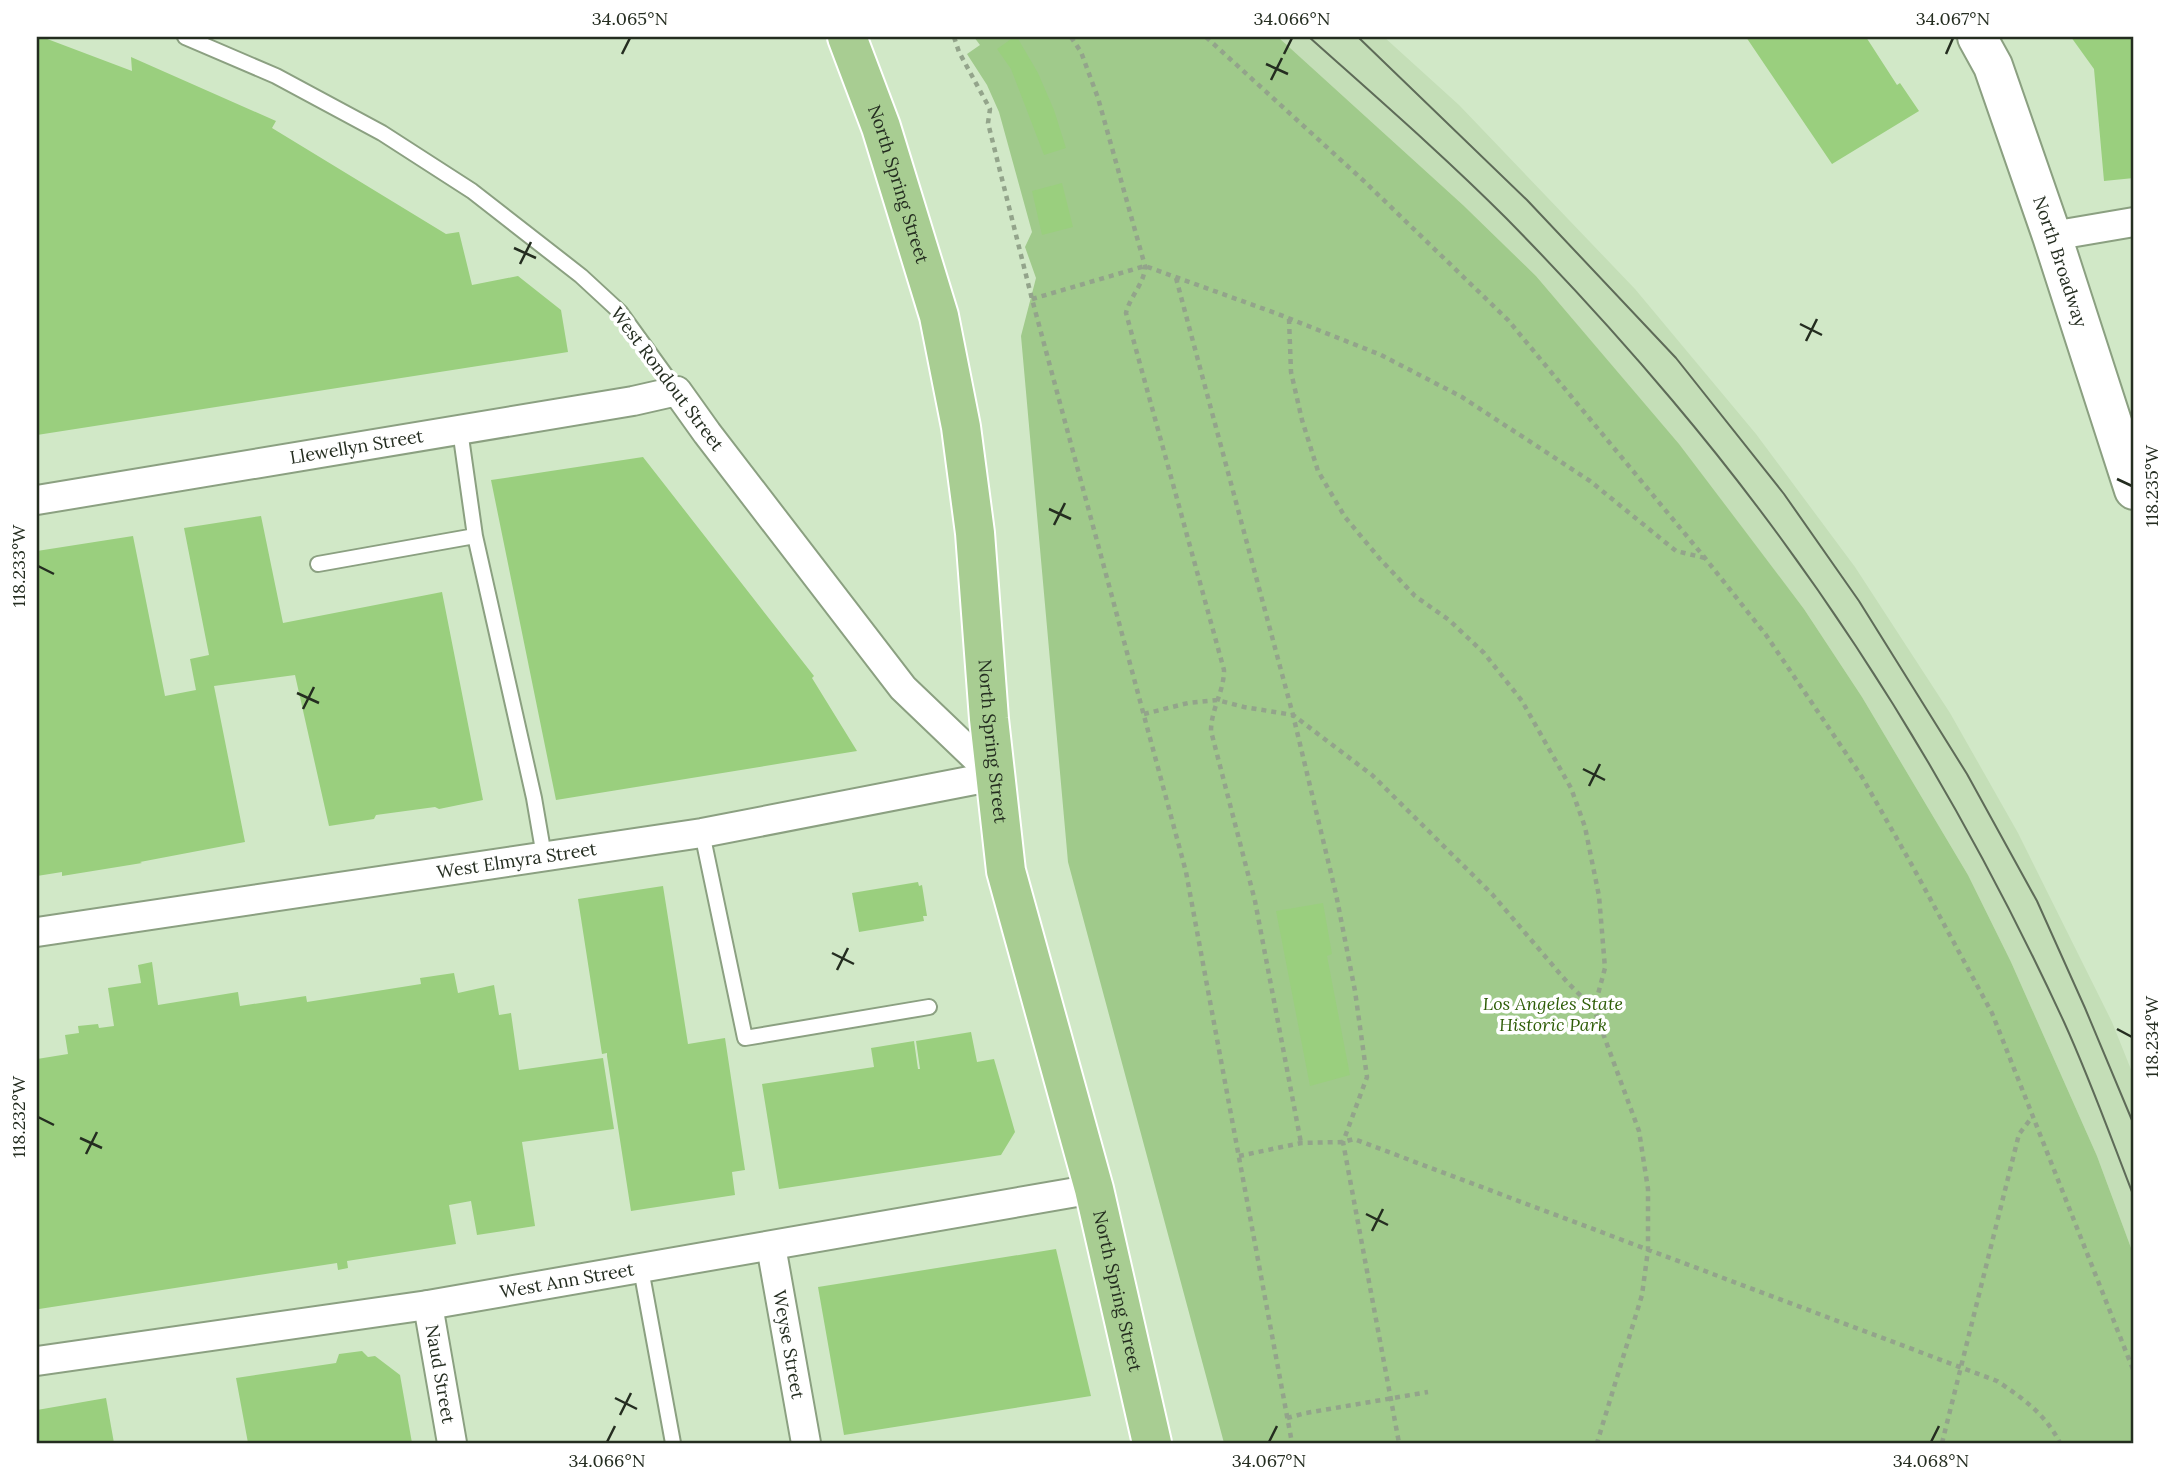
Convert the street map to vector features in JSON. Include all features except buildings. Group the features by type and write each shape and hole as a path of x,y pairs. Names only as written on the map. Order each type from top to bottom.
{"main road":[{"name":"North Spring Street","path":"847,37 881,127 939,316 961,427 975,533 995,776 1006,871 1094,1189 1152,1443"},
{"name":"North Broadway","path":"1976,37 1986,51 1999,83 2052,236 2134,490"}],"street":[{"path":"2052,236 2134,222"},
{"name":"Llewellyn Street","path":"37,500 633,401 677,391"},
{"name":"West Rondout Street","path":"677,391 903,688 995,776"},
{"name":"West Elmyra Street","path":"37,932 702,833 995,776"},
{"name":"West Ann Street","path":"37,1361 428,1305 1094,1189"},
{"name":"Weyse Street","path":"771,1246 806,1443"},
{"name":"Naud Street","path":"428,1305 452,1443"}],"lane":[{"name":"West Rondout Street","path":"185,37 287,82 382,133 472,191 581,276 620,312 677,391"},
{"path":"460,430 475,536 534,797 544,856"},
{"path":"318,564 475,536"},
{"path":"702,833 745,1038 929,1007"},
{"path":"641,1269 673,1443"}],"path":[{"path":"954,37 959,52 990,109 988,123 1031,299 1186,872 1292,1443"},
{"path":"1071,37 1081,52 1098,98 1145,266 1145,275 1129,302 1126,313 1224,670 1224,684 1211,721 1211,731 1255,901 1301,1143"},
{"path":"1206,37 1365,182 1508,320 1766,635 1862,777 1992,1013 2134,1372"},
{"path":"1031,299 1145,266 1278,314 1381,355 1462,397 1590,481 1676,551 1705,558"},
{"path":"1176,278 1293,715 1336,894 1355,991 1367,1077 1343,1142 1399,1443"},
{"path":"1289,319 1291,372 1302,420 1318,471 1345,517 1415,596 1449,620 1484,653 1522,701 1572,788 1585,827 1599,896 1605,968 1594,1009"},
{"path":"1143,714 1188,703 1217,700 1293,715 1372,775 1492,894 1567,982 1594,1009 1639,1131 1647,1189 1648,1250 1642,1295 1597,1443"},
{"path":"1942,1443 2019,1134 2033,1116"},
{"path":"1239,1156 1301,1143 1343,1142 1354,1139 1997,1381 2029,1402 2054,1431 2060,1443"},
{"path":"1287,1418 1428,1392"}],"shaded area":[{"path":"1278,37 1384,37 1459,105 1635,289 1756,434 1855,567 1950,713 2018,833 2112,1022 2134,1077 2134,1256 2097,1156 2011,962 1968,875 1862,697 1804,609 1679,445 1536,276 1463,205"}],"green space":[{"name":"Los Angeles State Historic Park","path":"974,37 1278,37 1463,205 1536,276 1679,444 1804,609 1862,697 1968,875 2011,962 2097,1156 2134,1256 2134,1443 1224,1443 1068,862 1021,336 1036,278 1025,247 1032,232 999,112 987,85 967,54 980,45"}],"tram line":[{"path":"1309,37 1458,171 1570,284 1672,400 1730,471 1785,545 1889,698 1982,857 2064,1022 2134,1197"},
{"path":"1358,37 1527,200 1676,358 1784,494 1859,601 1967,774 2037,901 2134,1125"}]}
